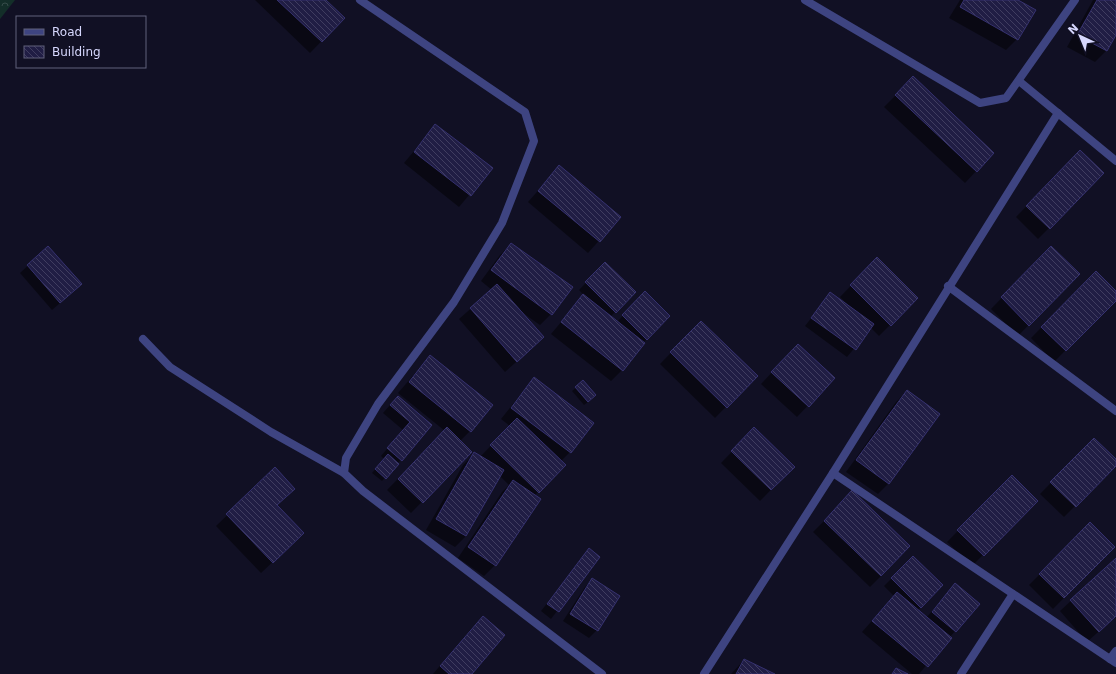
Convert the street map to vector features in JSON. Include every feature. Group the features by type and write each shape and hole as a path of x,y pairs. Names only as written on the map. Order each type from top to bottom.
{"street":[{"path":"344,472 346,458 378,404 454,302 502,223 534,141 525,112 360,0"},
{"path":"805,0 980,103 1006,98 1075,0"},
{"path":"1019,81 1116,160"},
{"path":"704,674 833,473 948,286 1058,113"},
{"path":"948,286 1116,411"},
{"path":"143,339 170,367 271,432 344,472 363,491 602,674"},
{"path":"833,473 1113,661 1116,651"},
{"path":"961,674 1013,594"}],"green space":[{"path":"0,0 15,0 0,19"}],"building":[{"path":"277,0 326,0 345,18 322,42"},
{"path":"964,0 1018,0 1036,10 1018,40 960,7"},
{"path":"1097,0 1116,0 1116,35 1107,51 1077,35"},
{"path":"913,76 994,153 977,172 895,95"},
{"path":"435,124 493,168 471,196 414,152"},
{"path":"1080,150 1104,173 1050,229 1026,206"},
{"path":"559,165 621,217 600,242 538,191"},
{"path":"511,243 573,287 552,315 491,270"},
{"path":"48,246 82,284 60,303 27,265"},
{"path":"1051,246 1080,274 1029,326 1001,297"},
{"path":"877,257 918,298 891,326 850,285"},
{"path":"605,262 636,292 616,313 585,282"},
{"path":"1096,271 1116,291 1116,301 1066,351 1041,327"},
{"path":"497,284 544,337 517,362 470,308"},
{"path":"645,291 670,316 647,340 622,315"},
{"path":"830,292 874,324 856,350 811,318"},
{"path":"583,294 645,343 623,371 561,322"},
{"path":"701,321 758,376 727,408 670,352"},
{"path":"798,344 835,378 809,407 771,372"},
{"path":"430,355 493,405 471,432 409,382"},
{"path":"534,377 594,423 571,453 511,408"},
{"path":"583,380 596,395 588,402 575,387"},
{"path":"907,390 940,414 889,484 856,460"},
{"path":"398,396 432,425 402,461 387,448 410,422 390,405"},
{"path":"517,418 566,465 539,493 490,445"},
{"path":"447,427 472,452 423,503 398,479"},
{"path":"754,427 795,467 771,490 731,451"},
{"path":"1094,438 1116,459 1116,466 1076,507 1050,482"},
{"path":"474,452 504,470 466,536 436,519"},
{"path":"388,454 399,464 386,479 375,469"},
{"path":"275,467 295,489 277,505 304,533 273,563 226,514"},
{"path":"1012,475 1038,501 984,556 957,530"},
{"path":"513,480 541,499 496,566 468,547"},
{"path":"852,490 910,546 881,576 824,521"},
{"path":"1090,522 1115,547 1064,598 1039,574"},
{"path":"589,548 600,557 559,612 547,604"},
{"path":"913,556 943,585 921,608 891,578"},
{"path":"1116,558 1116,616 1099,632 1070,600"},
{"path":"592,578 620,596 598,631 570,614"},
{"path":"955,583 980,604 956,632 932,612"},
{"path":"897,592 952,638 928,667 872,621"},
{"path":"483,616 505,635 472,674 449,674 440,666"},
{"path":"744,659 775,674 736,674"},
{"path":"896,668 908,674 892,674"}]}
